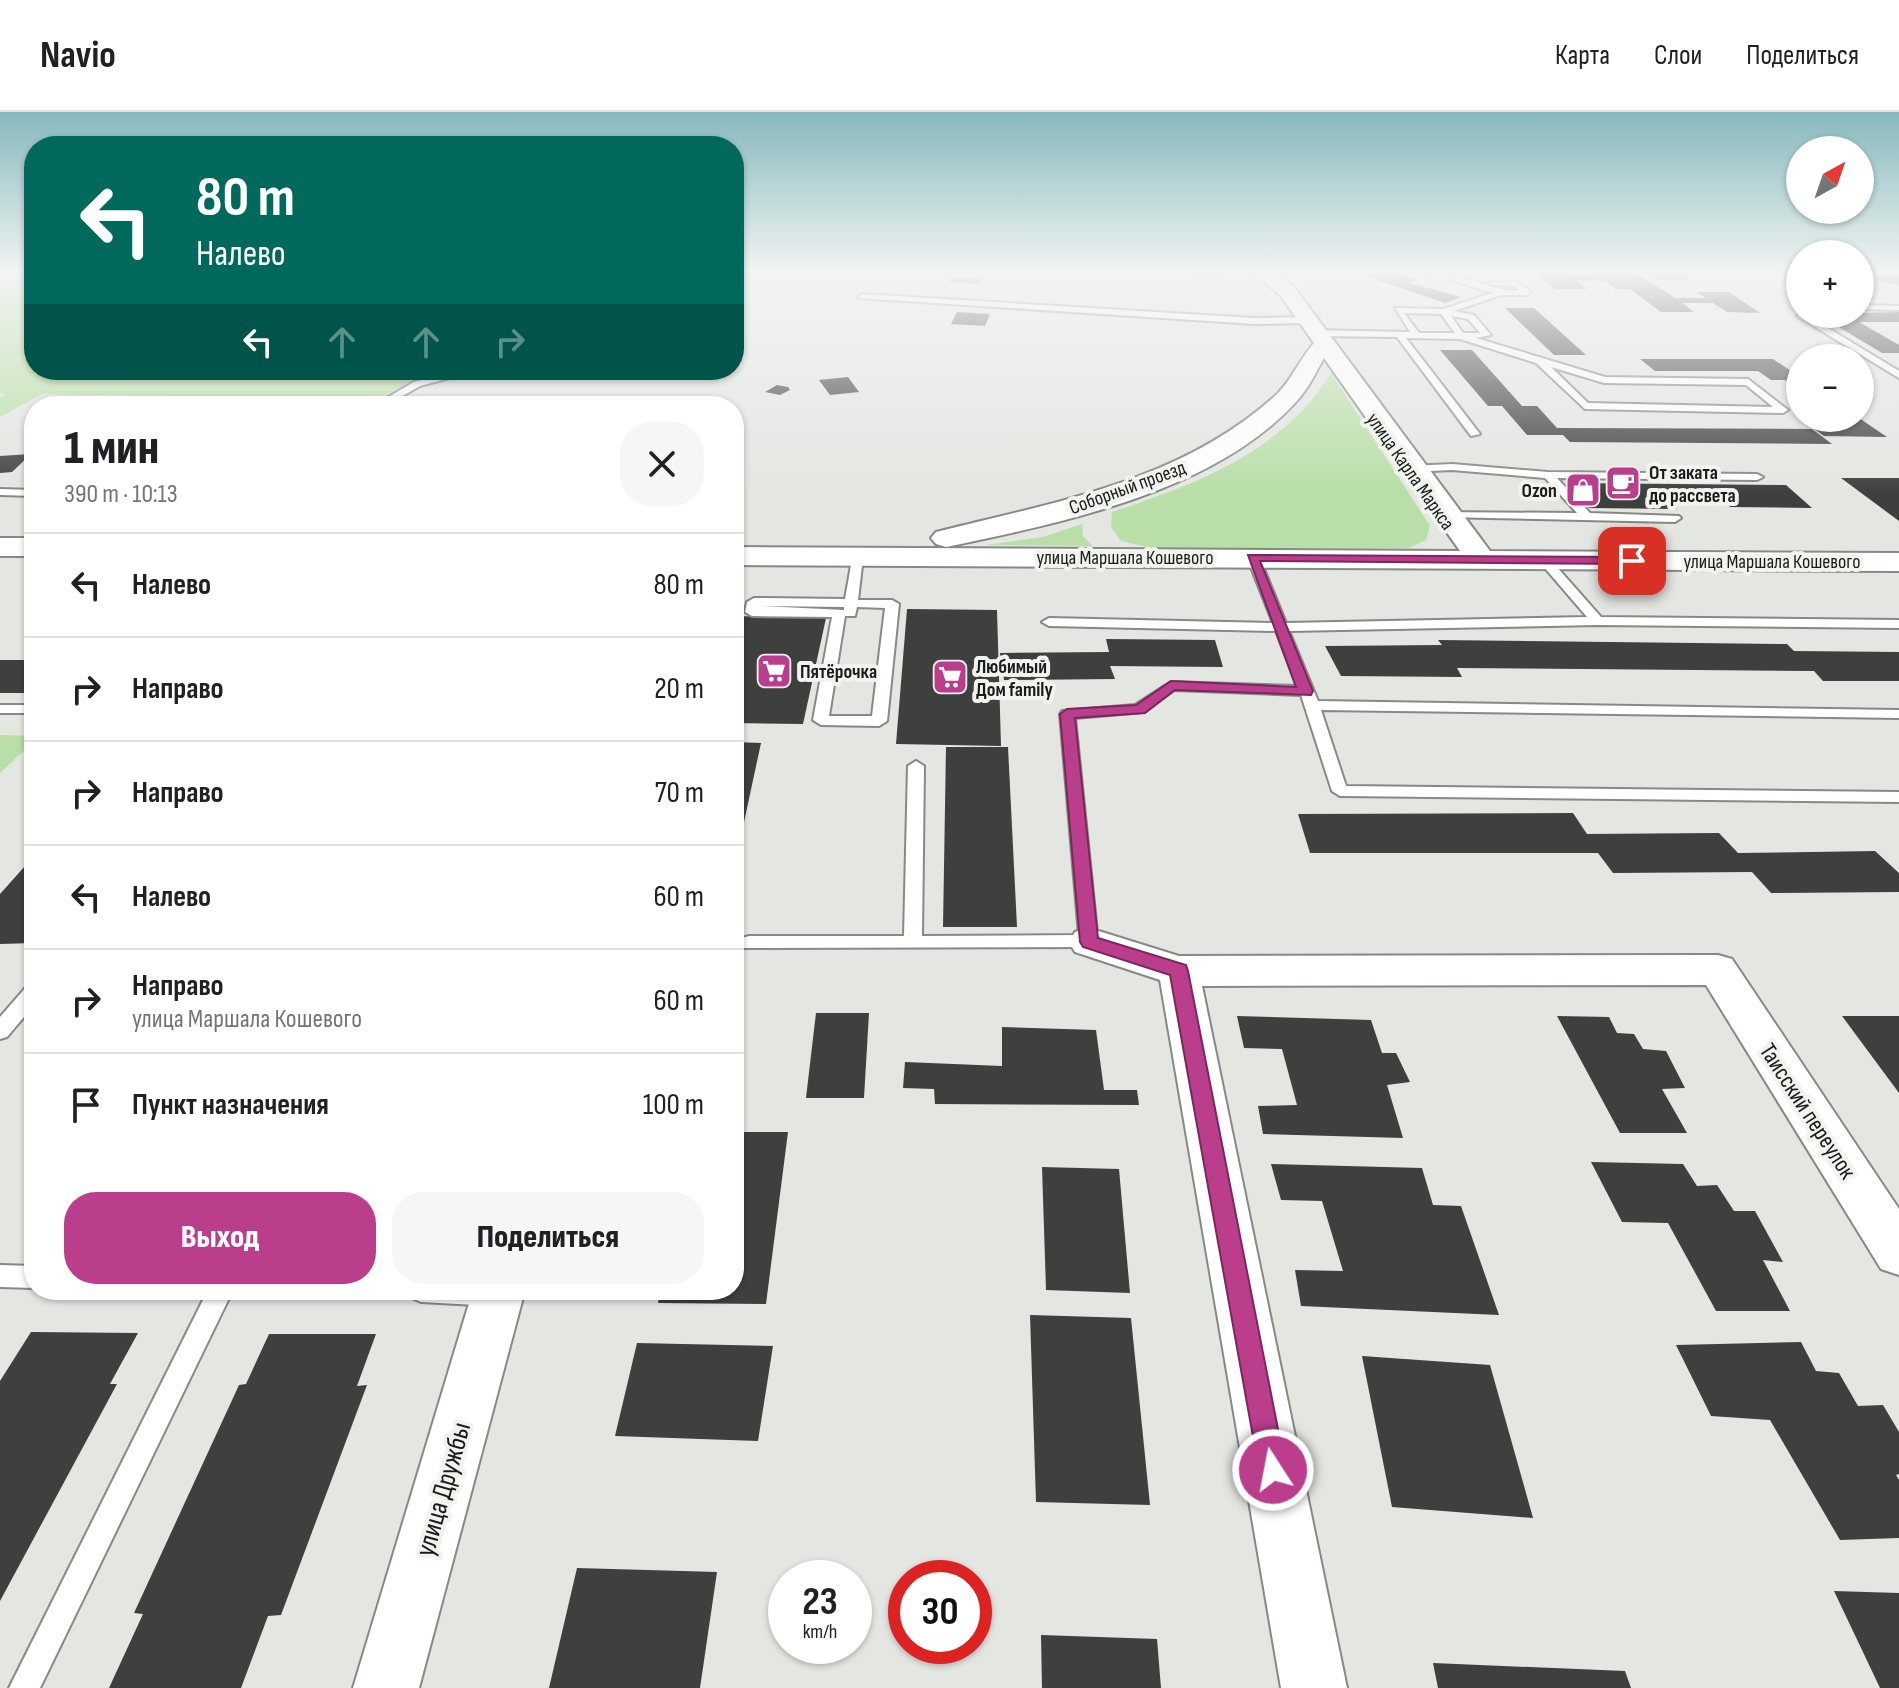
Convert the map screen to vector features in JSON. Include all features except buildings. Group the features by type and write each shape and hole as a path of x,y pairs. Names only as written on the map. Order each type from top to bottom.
{"street":[{"name":"Соборный проезд","path":"872,555 1022,522 1097,501 1184,468 1233,442 1285,401 1308,347"},
{"name":"улица Карла Маркса","path":"1324,347 1475,557"},
{"path":"1097,501 1099,537 1122,554 1899,559"},
{"path":"0,549 24,549"},
{"path":"744,550 872,555"},
{"name":"улица Маршала Кошевого","path":"744,556 1122,554 1544,560 1899,559"},
{"path":"1089,942 1179,971 1314,1688"},
{"name":"Таисский переулок","path":"1179,971 1718,970 1899,1252"},
{"name":"улица Дружбы","path":"386,1688 496,1300"}],"lane":[{"path":"1408,347 1475,434"},
{"path":"1495,347 1604,380 1748,382 1783,410 1585,406 1539,361"},
{"path":"1853,347 1899,375"},
{"path":"396,396 417,384 433,380"},
{"path":"1412,469 1452,467 1548,475 1757,477"},
{"path":"1548,475 1586,516"},
{"path":"0,492 24,493"},
{"path":"1444,514 1675,518"},
{"path":"847,610 754,602 752,612 847,610 892,604 879,721 821,720 847,610 872,555"},
{"path":"1253,557 1278,627 1309,698 1340,791 1899,797"},
{"path":"1544,560 1597,621"},
{"path":"1049,622 1278,627 1597,621 1899,624"},
{"path":"749,943 1089,942 1067,714 1139,709 1171,686 1309,698 1899,714"},
{"path":"0,709 24,709"},
{"path":"913,942 916,766"},
{"path":"0,1031 24,1003"},
{"path":"0,1276 24,1277"},
{"path":"24,1688 216,1300"}],"green space":[{"path":"0,347 24,347 24,380 417,380 382,396 42,394 24,396 24,404 0,417 0,398 6,394 0,393"},
{"path":"1331,373 1430,526 1426,540 1409,548 1151,548 1121,541 1111,527 1112,512 1175,490 1235,462 1288,424 1311,401"},
{"path":"1082,524 1083,536 1093,546 987,545 1043,537"},
{"path":"0,735 24,736 24,750 0,773"}],"place":[{"name":"От заката до рассвета","path":"1623,483"},
{"name":"Ozon","path":"1583,490"},
{"name":"Пятёрочка","path":"774,671"},
{"name":"Любимый Дом family","path":"950,677"}],"route":[{"path":"1273,1470 1179,971 1089,942 1067,714 1139,709 1171,686 1306,691 1268,602 1253,557 1632,561"}]}
